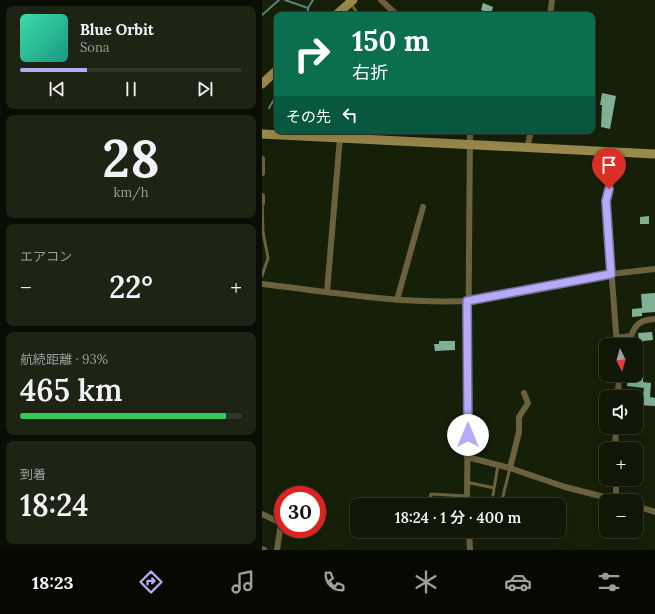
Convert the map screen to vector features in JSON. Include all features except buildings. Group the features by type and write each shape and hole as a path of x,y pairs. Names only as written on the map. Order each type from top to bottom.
{"main road":[{"path":"339,12 351,1"},
{"path":"262,84 274,73"},
{"path":"262,134 339,135 527,148 655,154"}],"street":[{"path":"381,0 394,12"},
{"path":"550,12 552,0"},
{"path":"466,496 470,134"},
{"path":"527,148 530,134"},
{"path":"327,292 339,135"},
{"path":"619,153 606,201 616,338 631,336 634,327 642,320 655,319"},
{"path":"262,159 262,173"},
{"path":"262,196 262,206"},
{"path":"397,300 423,207"},
{"path":"262,284 397,300 467,301 611,274 655,269"},
{"path":"510,468 519,432 519,417 528,403 524,393"},
{"path":"467,457 510,468 566,487 599,495"},
{"path":"643,508 655,512"},
{"path":"262,514 274,519"},
{"path":"277,550 279,538"},
{"path":"469,538 470,550"}],"lane":[{"path":"351,1 357,12"},
{"path":"262,206 263,232 268,258 262,276"},
{"path":"493,494 498,465"},
{"path":"503,496 510,468"},
{"path":"466,482 494,488"},
{"path":"429,498 430,494 466,496"}],"waterway":[{"path":"262,15 279,0"},
{"path":"285,0 308,8"},
{"path":"308,12 308,8 313,0"},
{"path":"269,108 274,99"}],"route":[{"path":"468,435 467,301 611,274 606,201 609,189"}]}
